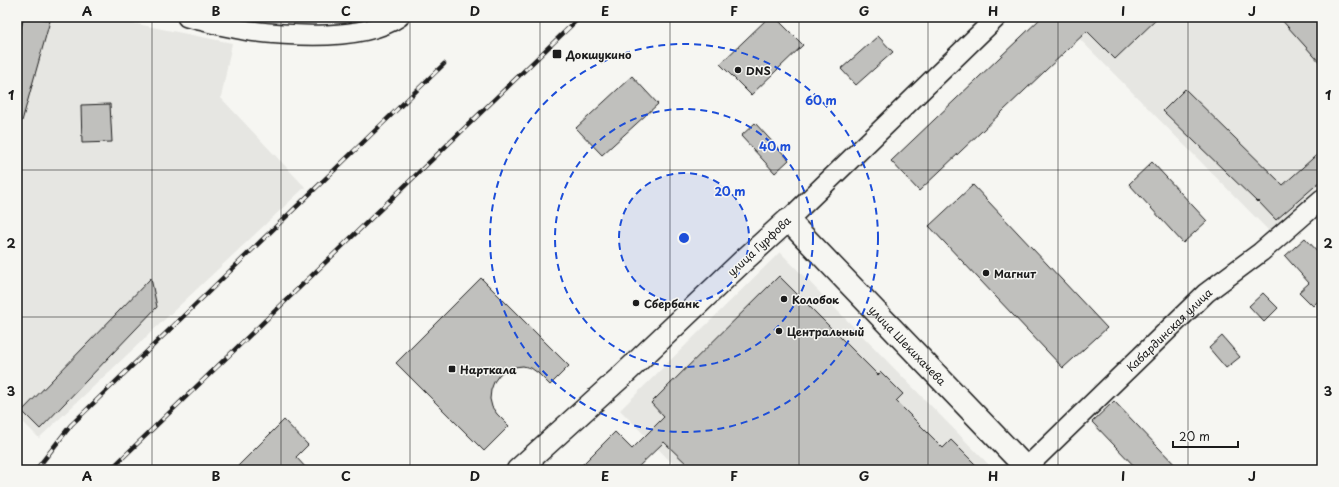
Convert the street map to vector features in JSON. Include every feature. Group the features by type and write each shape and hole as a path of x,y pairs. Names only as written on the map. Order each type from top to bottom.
{"street":[{"path":"188,17 249,31 340,35 366,30 393,21 399,17"},
{"name":"улица Гурфова","path":"518,470 623,375 788,220 997,17"},
{"name":"Кабардинская улица","path":"1026,469 1206,293 1261,252 1322,199"},
{"name":"улица Шекихачева","path":"788,220 1026,469"}],"shaded area":[{"path":"17,17 102,17 232,43 221,98 305,187 39,438 17,416"},
{"path":"1058,17 1322,17 1322,189 1269,231"},
{"name":"Центральный","path":"780,252 994,470 679,470 620,410"}],"building":[{"path":"24,17 36,17 50,21 22,121 17,120 17,42"},
{"path":"769,17 775,17 803,45 751,95 720,64"},
{"path":"1042,17 1159,17 1115,59 1087,31 919,191 891,161"},
{"path":"1279,17 1322,17 1322,65"},
{"path":"878,36 893,52 856,85 841,69"},
{"name":"Докшукино","path":"632,76 658,104 602,155 576,128"},
{"path":"1185,89 1283,185 1322,150 1322,180 1276,220 1163,111"},
{"path":"110,104 112,142 82,143 81,105"},
{"path":"755,123 789,160 775,173 741,136"},
{"path":"1152,162 1207,221 1183,243 1129,184"},
{"path":"973,185 1107,328 1063,368 929,226"},
{"path":"1305,238 1322,256 1322,297 1313,306 1299,292 1309,283 1285,256"},
{"name":"Центральный","path":"779,276 878,375 881,372 903,394 896,401 943,448 951,440 981,470 693,470 664,442 635,470 577,470 615,432 632,449 664,417 651,403"},
{"path":"151,278 157,307 40,429 22,411"},
{"path":"481,278 569,366 550,385 531,368 523,366 506,369 499,375 491,390 490,399 492,407 509,426 484,451 396,363"},
{"path":"1263,293 1278,308 1264,322 1249,306"},
{"path":"1222,336 1240,357 1226,368 1209,348"},
{"path":"1114,401 1180,470 1138,470 1092,422"},
{"path":"284,420 308,445 296,457 308,470 234,470"}],"railway":[{"path":"110,470 580,17"},
{"path":"36,470 71,425 444,64"}],"place":[{"name":"Докшукино","path":"557,54"},
{"name":"DNS","path":"738,70"},
{"name":"Магнит","path":"986,273"},
{"name":"Колобок","path":"784,299"},
{"name":"Сбербанк","path":"636,303"},
{"name":"Центральный","path":"779,331"},
{"name":"Нарткала","path":"452,369"}]}
